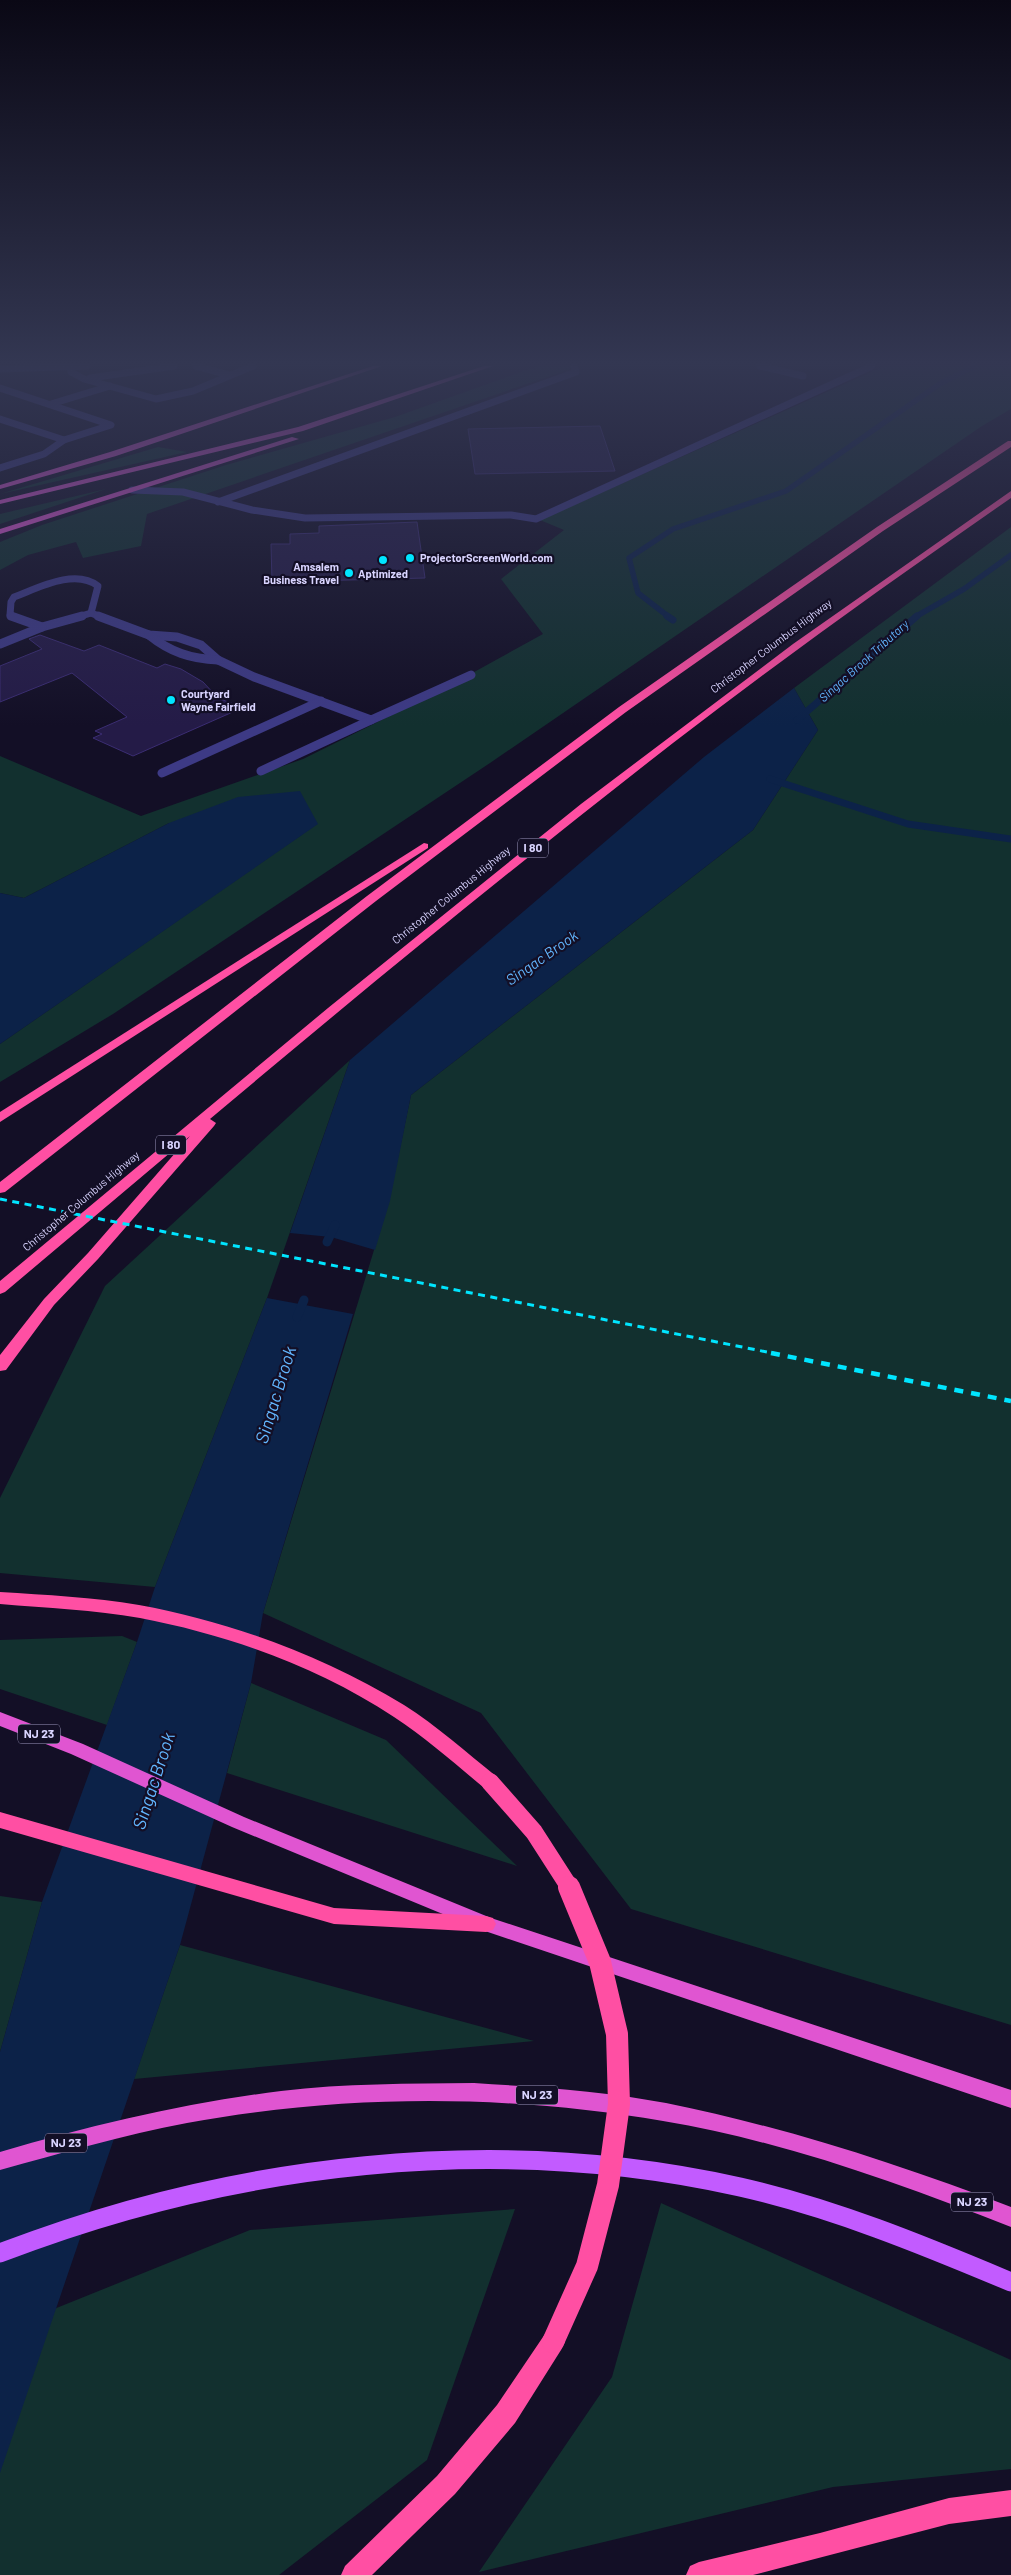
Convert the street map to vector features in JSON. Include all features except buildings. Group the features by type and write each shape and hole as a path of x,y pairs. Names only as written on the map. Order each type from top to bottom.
{"highway":[{"path":"0,502 68,486"},
{"path":"0,532 145,486"},
{"path":"0,1189 308,946 523,783 831,562 946,486"},
{"name":"Christopher Columbus Highway","path":"0,1289 242,1085 470,898 680,733 832,620 1011,494"},
{"path":"0,1118 523,783"},
{"path":"0,1366 49,1302 93,1256 242,1085"},
{"path":"0,1598 138,1612 187,1622 278,1650 376,1697 432,1733 490,1782 534,1832 572,1892 600,1962 617,2034 619,2104 608,2185 587,2266 553,2342 506,2414 452,2478 354,2575"},
{"name":"NJ 23","path":"0,1719 77,1749 238,1822 486,1924 1011,2099"},
{"path":"8,1822 334,1916 486,1924"},
{"name":"NJ 23","path":"0,2161 131,2125 193,2112 292,2098 384,2091 483,2091 578,2098 757,2132 842,2156 933,2187 1011,2217"},
{"path":"933,2187 1011,2225"},
{"path":"699,2575 820,2546 949,2511 1011,2503"}],"main road":[{"path":"0,2253 32,2240 113,2215 192,2195 283,2176 385,2162 474,2157 566,2161 652,2170 740,2187 832,2212 912,2240 1011,2282"}],"street":[{"path":"218,502 260,486"},
{"path":"132,490 183,492 267,513 305,518 511,515 536,519 608,486"},
{"path":"42,628 10,615 11,602 14,597 61,581 90,580 98,586 90,613"},
{"path":"0,644 90,613 149,635 178,637 201,646 218,660 254,677 371,720"},
{"path":"149,635 159,644 188,659 218,660"},
{"path":"262,771 471,675"},
{"path":"162,773 321,701"}],"green space":[{"path":"26,486 35,486 0,494"},
{"path":"161,486 228,486 147,514 141,546 83,558 76,542 28,555 0,570 0,542 42,525"},
{"path":"616,486 894,486 490,763 113,1014 0,1082 0,1044 317,824 169,823 24,898 0,893 0,756 141,816 303,759 436,693 543,634 501,579 564,530 540,520"},
{"path":"106,489 0,524 0,514"},
{"path":"1011,527 1011,2025 631,1909 481,1713 263,1613 389,1201 411,1095 753,830 818,730 794,688"},
{"path":"350,1060 267,1298 155,1587 0,1573 0,1498 105,1286"},
{"path":"122,1636 137,1642 107,1725 0,1689 0,1640"},
{"path":"251,1683 386,1740 517,1866 227,1773"},
{"path":"0,1896 42,1902 0,2052"},
{"path":"180,1945 534,2041 134,2079"},
{"path":"661,2203 1011,2360 1011,2469 833,2487 479,2572 612,2377"},
{"path":"515,2209 427,2460 279,2575 0,2575 0,2335 54,2309 250,2230"}],"water":[{"path":"794,688 818,730 753,830 411,1095 390,1201 375,1250 331,1237 290,1233 350,1060 704,757"},
{"path":"300,791 318,824 0,1044 0,893 24,898 169,823 238,797"},
{"path":"267,1298 353,1314 263,1613 251,1683 180,1945 0,2473 0,2052 42,1902 137,1642 155,1587"}],"waterway":[{"name":"Singac Brook","path":"669,617 638,593 629,558 673,529 786,491 793,486"},
{"name":"Singac Brook Tributary","path":"915,617 964,589 1011,555"},
{"name":"Singac Brook","path":"667,616 673,620"},
{"name":"Singac Brook Tributary","path":"797,720 917,616"},
{"path":"770,779 908,824 1011,839"},
{"name":"Singac Brook","path":"327,1242 335,1225"},
{"name":"Singac Brook","path":"297,1317 304,1300"}],"railway":[{"path":"0,1199 777,1354"},
{"path":"771,1353 1011,1401"}],"place":[{"name":"ProjectorScreenWorld.com","path":"410,558"},
{"name":"Aptimized","path":"383,560"},
{"name":"Amsalem Business Travel","path":"349,573"},
{"name":"Courtyard Wayne Fairfield","path":"171,700"}]}
